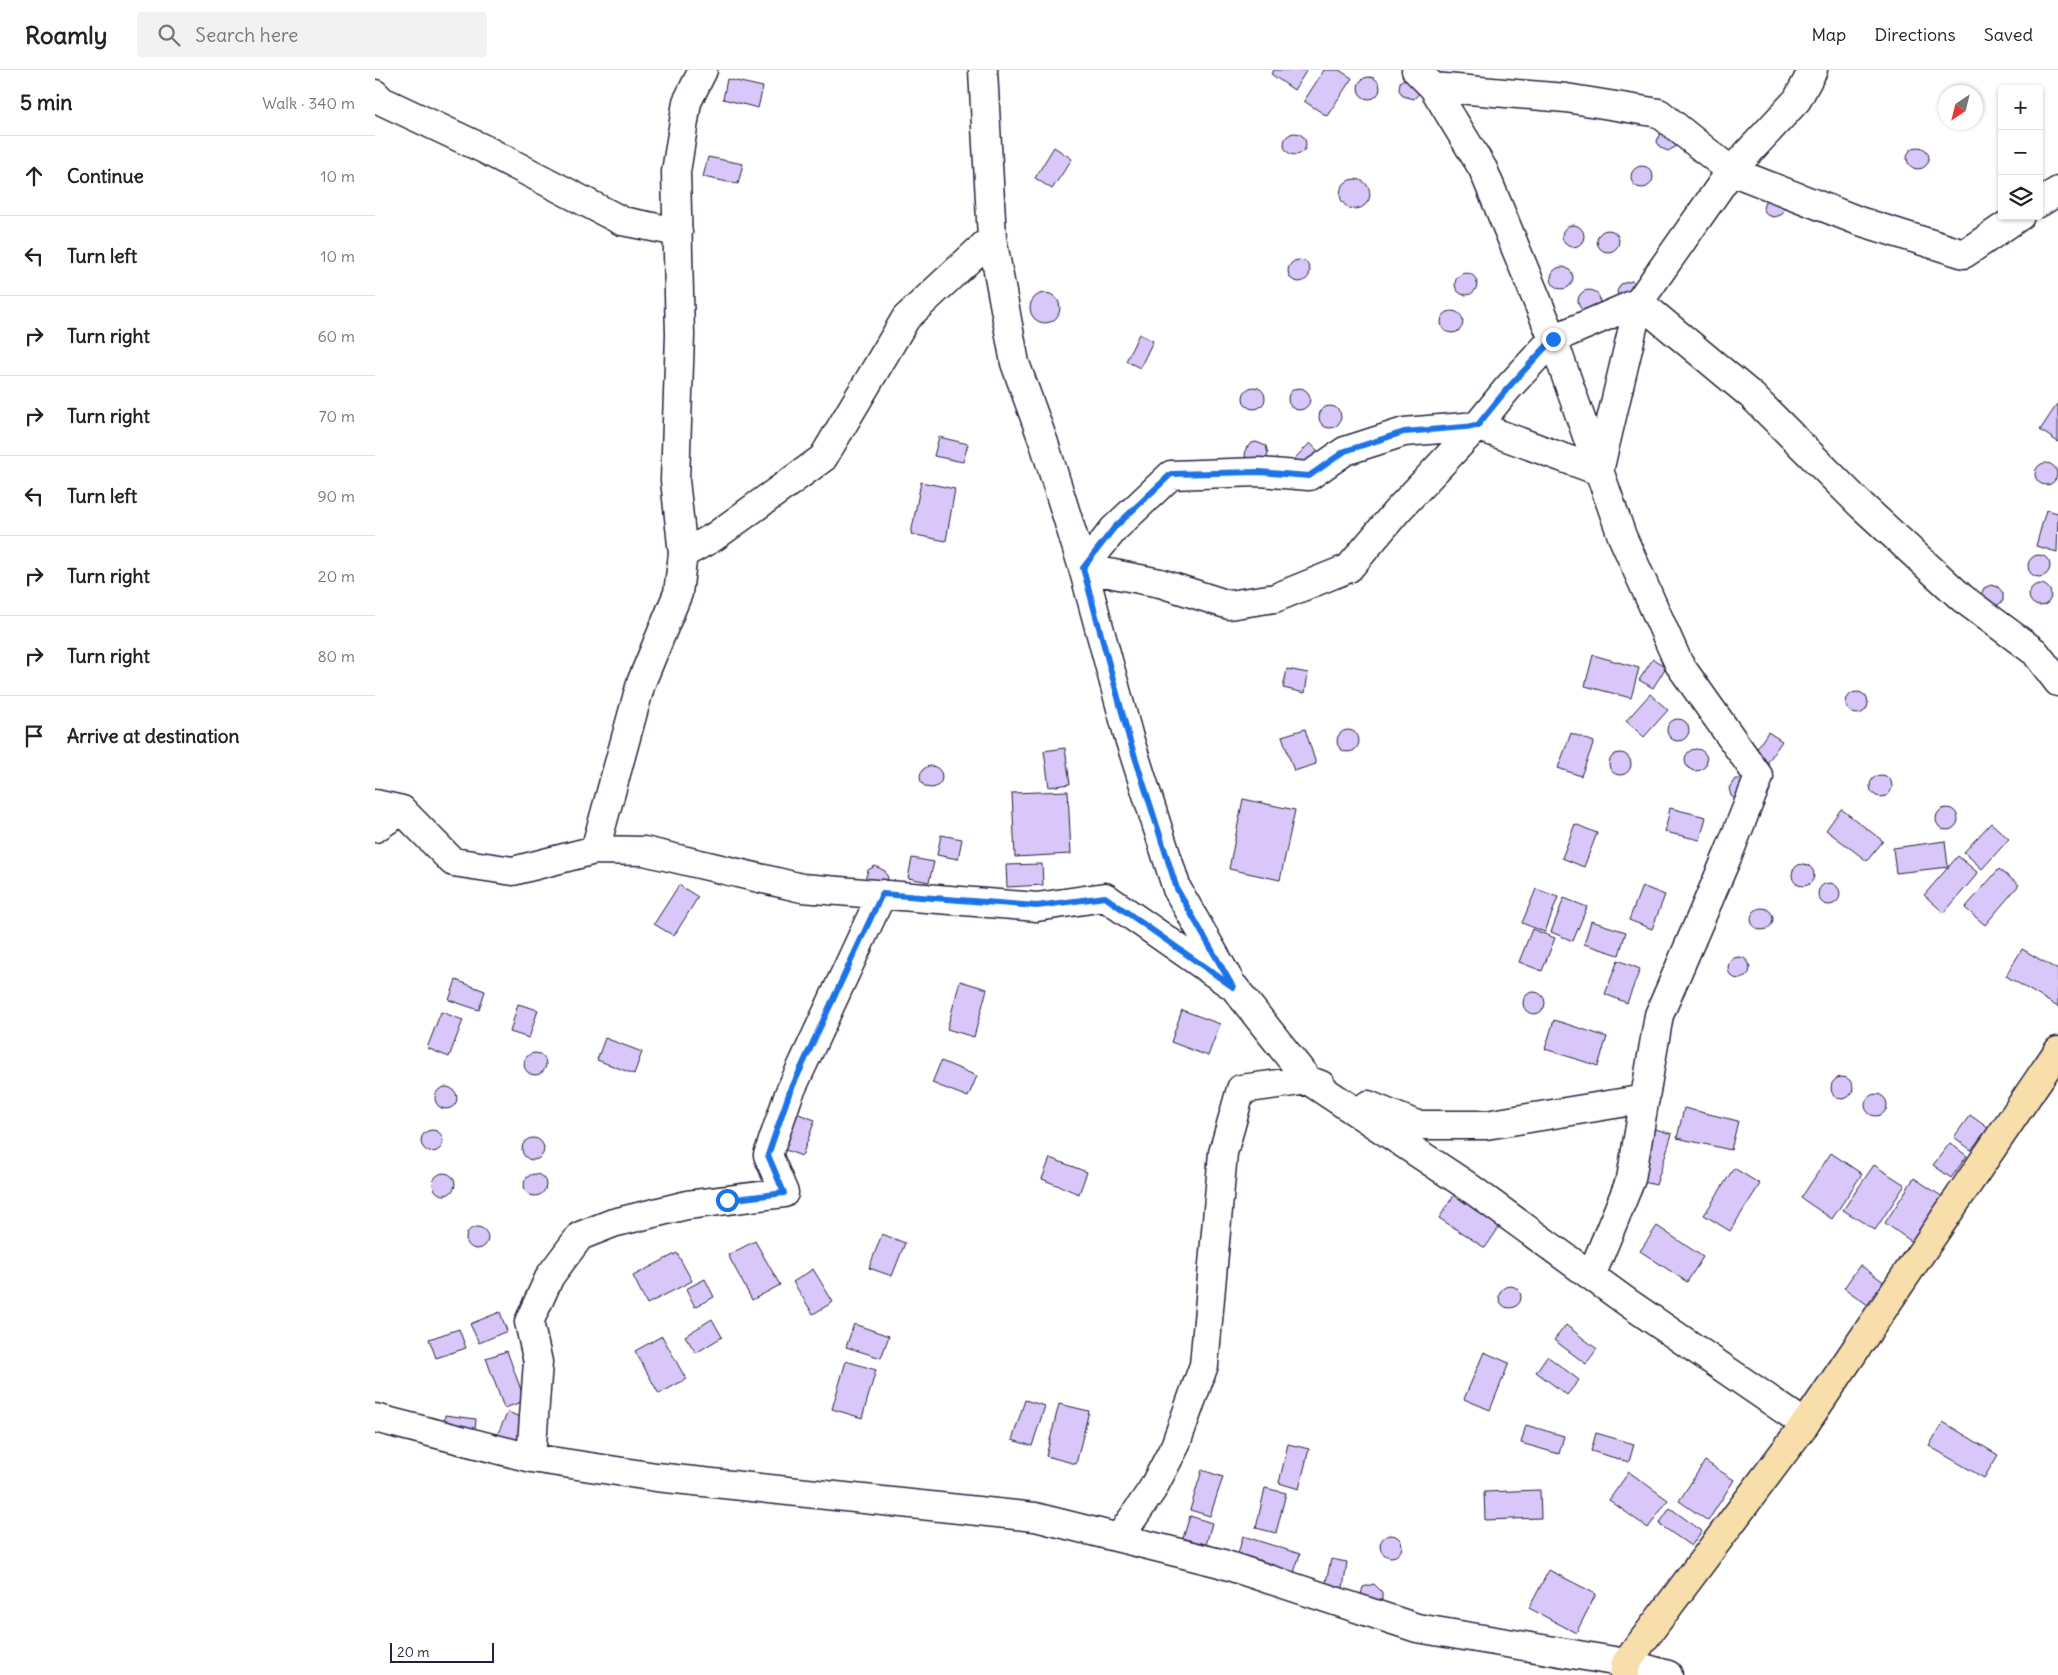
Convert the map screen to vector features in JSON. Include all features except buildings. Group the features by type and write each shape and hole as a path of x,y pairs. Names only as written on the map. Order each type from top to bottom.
{"main road":[{"path":"1625,1669 1805,1424 2058,1051"}],"street":[{"path":"595,850 641,683 678,593 683,554 675,480 679,335 676,172 687,102 703,70"},
{"path":"983,70 991,238 1015,364 1044,443 1083,568 1129,738 1177,889 1233,987 1308,1080 1466,1185 1591,1276 1805,1424"},
{"path":"1599,471 1639,302 1731,171 1797,100 1813,70"},
{"path":"1425,79 1659,113 1731,171 1859,221 1964,254 2014,220"},
{"path":"1425,79 1483,169 1553,339 1622,536 1679,664 1759,778 1659,1015 1631,1179 1591,1276"},
{"path":"375,94 382,101 483,149 622,221 677,232"},
{"path":"2043,200 2058,191"},
{"path":"683,554 714,537 823,458 906,318 991,238"},
{"path":"1083,568 1160,583 1229,605 1275,598 1349,568 1397,511 1477,426 1507,389 1553,339 1639,302"},
{"path":"1639,302 1752,396 1861,505 1962,598 2035,652 2058,682"},
{"path":"1083,568 1114,528 1171,474 1259,472 1309,476 1345,451 1404,432 1477,426 1599,471"},
{"path":"375,804 402,810 453,862 513,871 595,850 644,851 802,888 1037,906 1105,897 1233,987"},
{"path":"375,828 402,810"},
{"path":"531,1458 538,1362 529,1322 550,1276 580,1236 613,1223 687,1205 784,1193 768,1155 789,1094 882,894"},
{"path":"1119,1538 1152,1490 1175,1446 1205,1365 1223,1153 1241,1088 1308,1080 1417,1126 1485,1125 1645,1099"},
{"path":"375,1418 531,1458 656,1477 1035,1517 1220,1563 1417,1628 1625,1669 1668,1675"}],"route":[{"path":"727,1200 784,1193 768,1155 789,1094 882,894 1037,906 1105,897 1233,987 1177,889 1129,738 1083,568 1114,528 1171,474 1259,472 1309,476 1345,451 1404,432 1477,426 1507,389 1553,339"}]}
